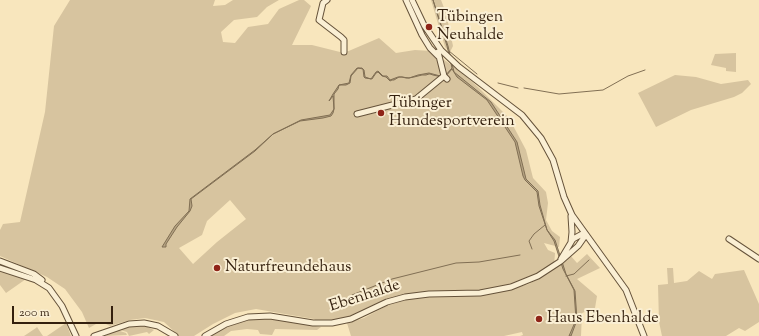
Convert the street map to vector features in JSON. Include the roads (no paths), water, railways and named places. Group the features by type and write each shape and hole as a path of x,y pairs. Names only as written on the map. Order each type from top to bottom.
{"street":[{"path":"327,0 323,3 318,20 341,37 344,52"},
{"path":"357,114 416,100 445,78 438,56 432,51 419,30 406,0"},
{"path":"412,0 424,25 440,49 459,67 519,112 537,133 552,160 570,212 584,234 626,290 644,336"},
{"path":"438,56 440,49"},
{"path":"570,212 572,232 570,242"},
{"path":"570,242 577,236 584,234"},
{"name":"Ebenhalde","path":"205,336 226,324 248,317 270,316 313,323 332,323 351,319 387,302 405,297 498,290 528,281 556,264 578,246 584,234"},
{"path":"729,239 759,259"},
{"name":"Ebenhalde","path":"556,264 566,252 570,242"},
{"path":"578,246 592,244"},
{"path":"0,261 34,274 43,281 62,306 76,336"},
{"path":"0,268 36,280 46,286"},
{"path":"94,336 114,328 137,323 151,324 175,336"},
{"path":"164,330 170,336"}],"waterway":[{"path":"449,51 477,74"},
{"path":"524,88 559,94 603,90 628,76 645,70"},
{"path":"498,83 518,88"},
{"path":"532,249 529,241 534,234 545,225"},
{"path":"352,295 392,279 456,263 479,262 520,255"},
{"path":"566,276 574,274 589,260"}],"place":[{"name":"Tübingen Neuhalde","path":"429,27"},
{"name":"Tübinger Hundesportverein","path":"381,113"},
{"name":"Naturfreundehaus","path":"217,268"},
{"name":"Haus Ebenhalde","path":"539,319"}]}
